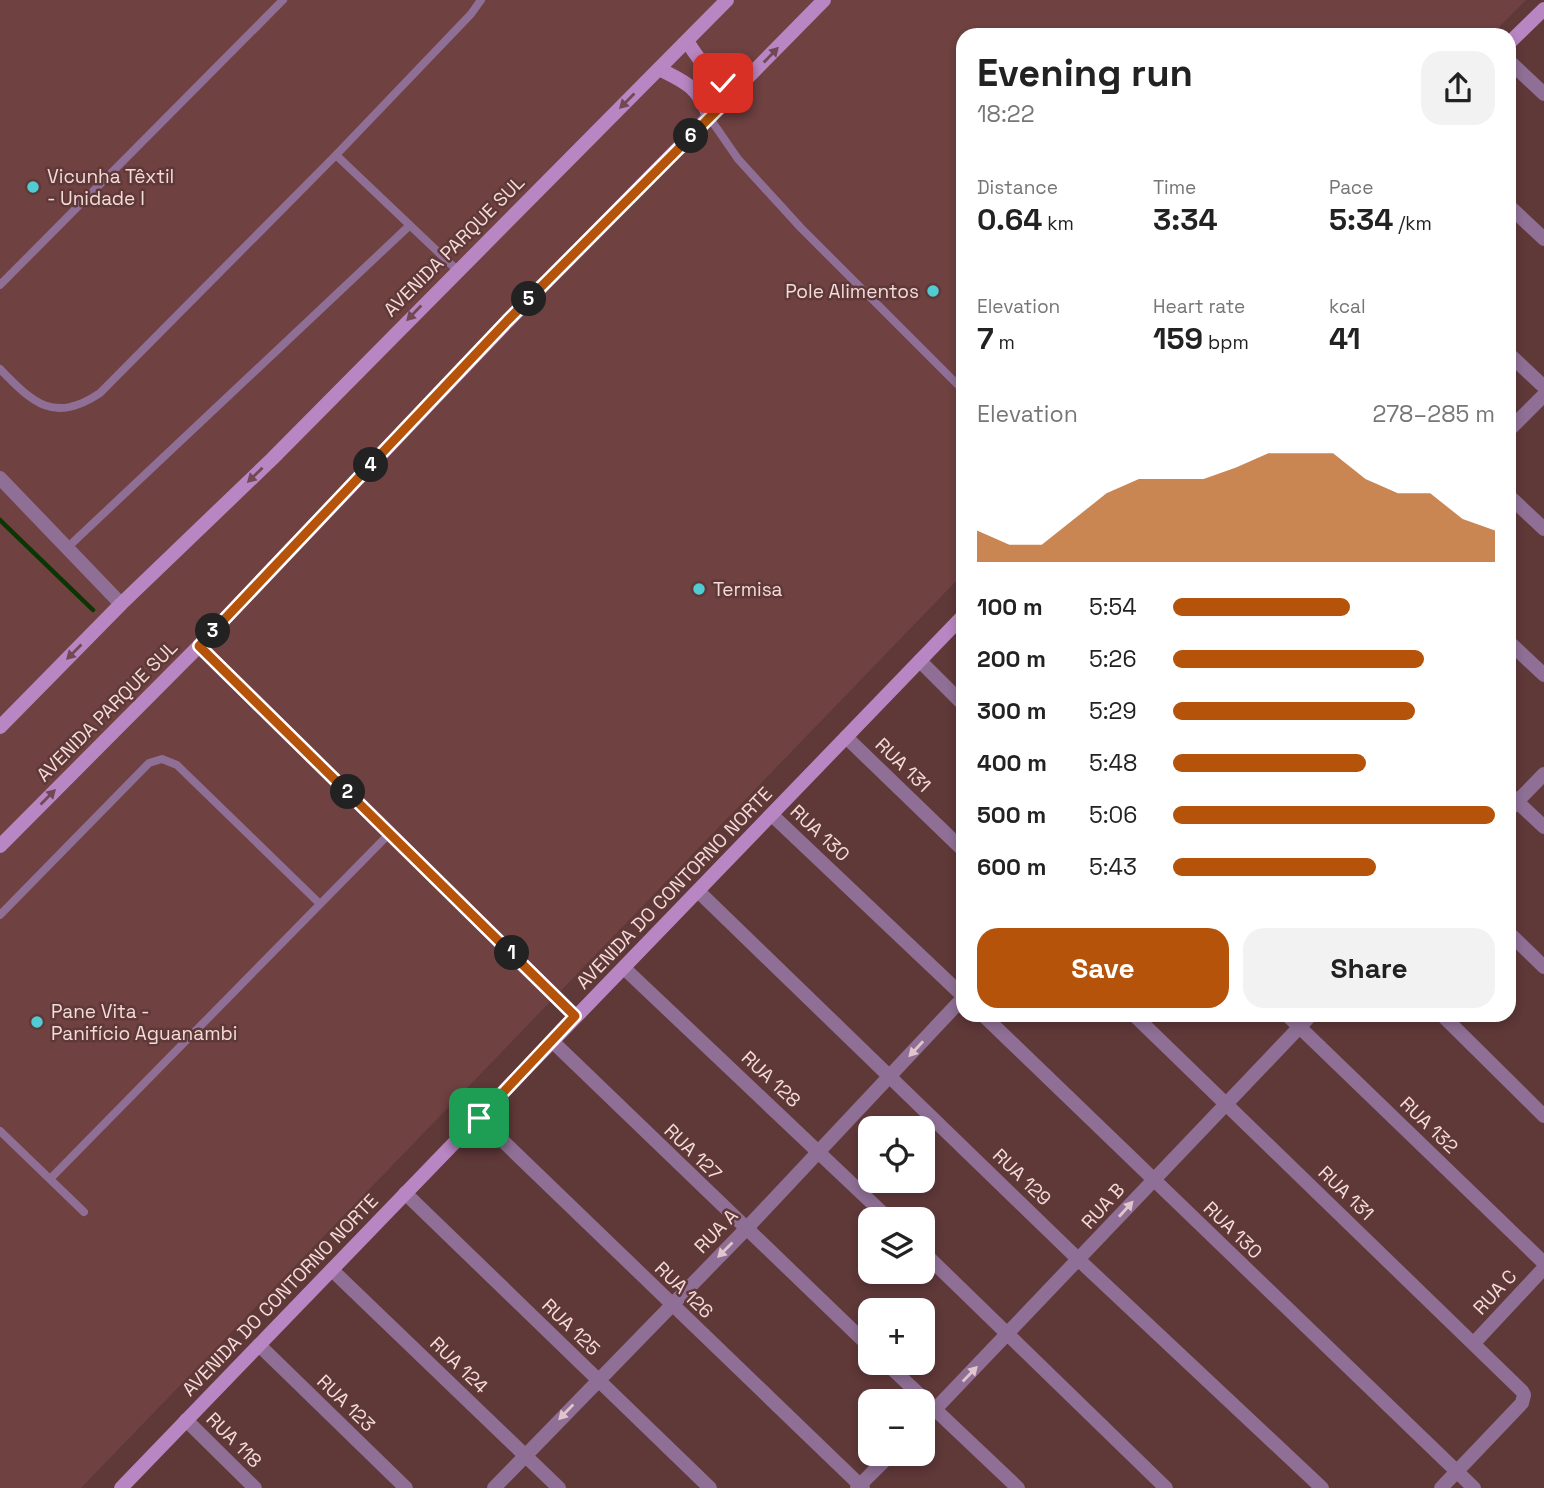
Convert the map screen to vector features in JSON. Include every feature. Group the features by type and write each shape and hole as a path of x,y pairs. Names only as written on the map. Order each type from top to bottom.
{"street":[{"name":"AVENIDA PARQUE SUL","path":"0,727 121,604 272,459 727,0"},
{"name":"AVENIDA PARQUE SUL","path":"0,846 199,646 507,321 824,0"},
{"path":"1516,36 1544,9"},
{"path":"687,41 699,61 723,83 739,88"},
{"path":"1516,68 1544,94"},
{"path":"659,69 683,81 703,99 709,117"},
{"path":"1516,213 1544,239"},
{"path":"1516,360 1544,387"},
{"path":"1516,423 1544,395"},
{"path":"0,478 121,604"},
{"path":"1516,503 1544,529"},
{"name":"AVENIDA DO CONTORNO NORTE","path":"121,1488 956,623"},
{"path":"199,646 575,1016"},
{"path":"1516,649 1544,675"},
{"path":"920,661 956,697"},
{"name":"RUA 131","path":"846,737 956,843"},
{"path":"1516,798 1544,774"},
{"path":"1516,805 1544,827"},
{"name":"RUA 130","path":"772,815 956,991"},
{"name":"RUA 129","path":"698,891 1079,1260 1322,1488"},
{"path":"1516,940 1544,967"},
{"name":"RUA 128","path":"624,968 876,1207"},
{"name":"RUA A","path":"494,1488 746,1229 956,1004"},
{"name":"RUA 130","path":"990,1022 1474,1488"},
{"name":"RUA 131","path":"1141,1022 1522,1391 1522,1403 1456,1472"},
{"name":"RUA 132","path":"1295,1022 1544,1265"},
{"name":"RUA B","path":"935,1410 1305,1022"},
{"path":"1449,1022 1544,1116"},
{"name":"RUA 127","path":"552,1041 858,1336"},
{"name":"RUA 126","path":"479,1118 860,1487"},
{"name":"RUA 125","path":"405,1193 710,1488"},
{"path":"935,1264 1166,1488"},
{"name":"RUA C","path":"1474,1343 1544,1265"},
{"name":"RUA 124","path":"332,1270 559,1488"},
{"name":"RUA 123","path":"259,1345 406,1488"},
{"path":"899,1375 914,1389"},
{"path":"935,1410 1018,1488"},
{"name":"RUA 118","path":"186,1420 255,1488"},
{"path":"860,1487 880,1466"},
{"path":"1441,1488 1456,1472"}],"lane":[{"path":"0,285 283,0"},
{"path":"0,369 37,403 53,407 85,403 100,393 336,155 471,14 481,0"},
{"path":"709,117 738,159 802,228 956,383"},
{"path":"336,155 457,270"},
{"path":"68,547 409,226"},
{"path":"0,915 149,763 162,759 177,765 320,904"},
{"path":"50,1179 390,833"},
{"path":"0,1131 84,1212"}],"shaded area":[{"path":"0,0 1526,0 1498,28 956,28 956,581 81,1488 0,1488"}],"waterway":[{"path":"0,520 93,610"}],"place":[{"name":"Vicunha Têxtil - Unidade I","path":"33,187"},
{"name":"Pole Alimentos","path":"933,291"},
{"name":"Termisa","path":"699,589"},
{"name":"Pane Vita - Panifício Aguanambi","path":"37,1022"}],"route":[{"path":"479,1118 575,1016 199,646 507,321 739,88 723,83"}]}
